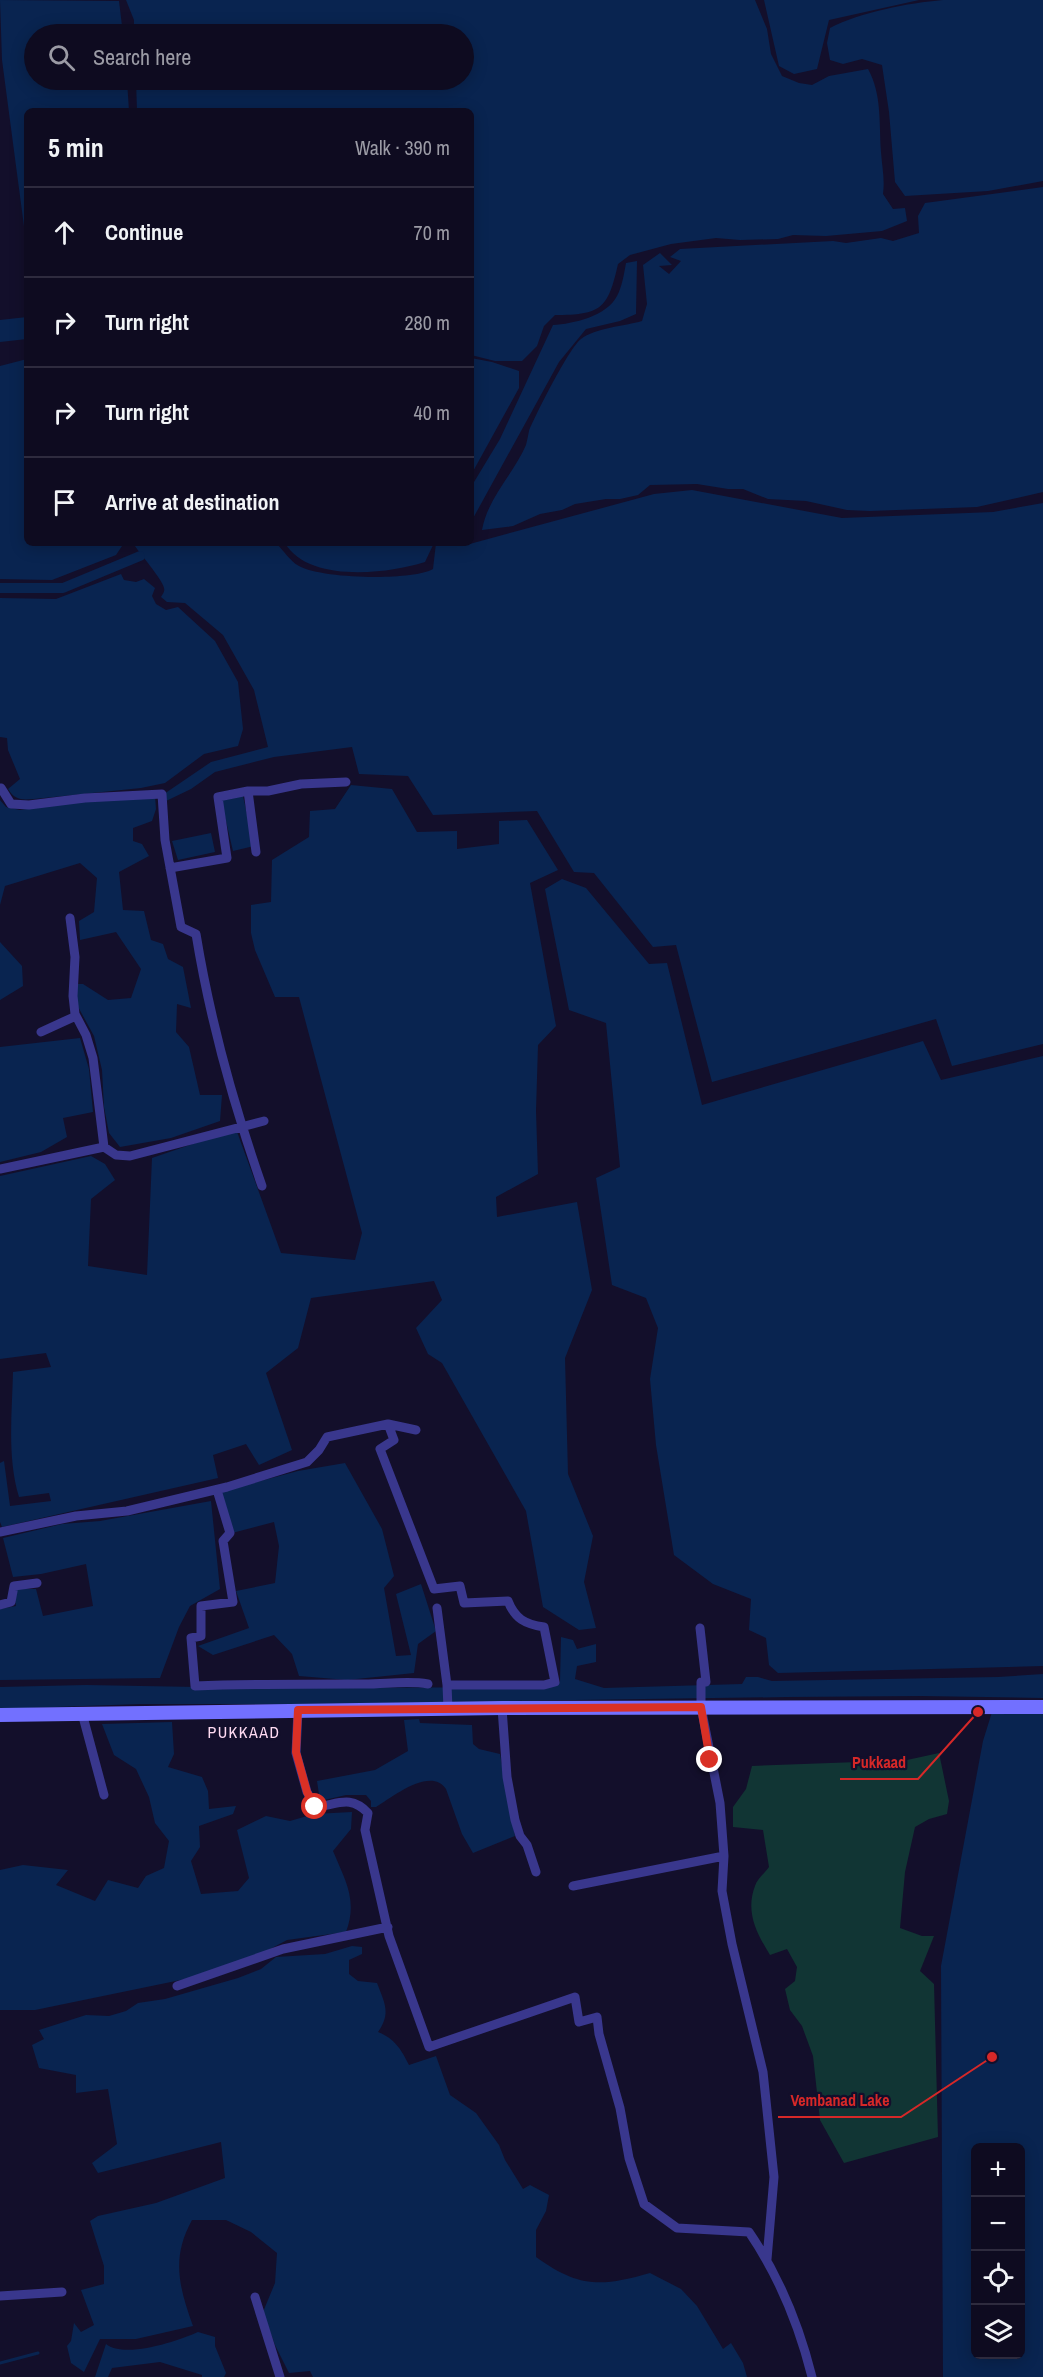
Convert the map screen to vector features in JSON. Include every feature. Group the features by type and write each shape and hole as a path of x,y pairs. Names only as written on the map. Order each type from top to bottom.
{"street":[{"path":"170,868 227,858 218,797 248,791 268,791 301,784 346,782"},
{"path":"1,788 11,804 29,805 85,798 162,794 165,840 181,927 196,934 207,1002 242,1127 262,1186"},
{"path":"248,791 256,852"},
{"path":"70,918 75,957 73,996 76,1016 86,1035 93,1058 104,1148"},
{"path":"41,1032 76,1016"},
{"path":"0,1168 104,1148 116,1155 130,1156 264,1121"},
{"path":"388,1424 394,1440 380,1449 434,1589 460,1586 464,1603 508,1601 513,1614 525,1624 544,1628 555,1682 544,1685 447,1685"},
{"path":"0,1532 76,1516 127,1511 217,1490 307,1462 319,1450 327,1437 388,1424 416,1430"},
{"path":"217,1490 230,1533 223,1541 233,1602 201,1606 201,1636 191,1638 195,1686 289,1683 414,1682 428,1684"},
{"path":"0,1605 11,1602 14,1586 37,1583"},
{"path":"436,1608 447,1685 448,1709"},
{"path":"700,1628 706,1682 701,1682 701,1707 720,1803 724,1856 722,1891 732,1944 763,2072 774,2177 767,2259"},
{"path":"0,1715 502,1708 1042,1707"},
{"path":"502,1708 507,1777 514,1820 520,1836 527,1845 536,1872"},
{"path":"298,1710 296,1752 307,1792 315,1807 351,1801 359,1804 368,1813 365,1830 388,1927 429,2047 575,1997 579,2022 597,2018 599,2034 620,2108 629,2158 644,2204 677,2228 749,2232 767,2259 796,2322 812,2377"},
{"path":"82,1713 104,1795"},
{"path":"573,1887 724,1856"},
{"path":"177,1986 283,1949 388,1927"},
{"path":"0,2306 0,2296 62,2292"},
{"path":"255,2296 280,2377"}],"green space":[{"path":"939,1753 949,1801 947,1814 929,1819 915,1827 905,1872 900,1928 922,1936 934,1936 920,1971 934,1984 938,2137 844,2163 820,2120 813,2056 802,2026 790,2010 785,1989 795,1981 797,1967 787,1949 770,1955 761,1939 752,1914 751,1905 755,1886 769,1867 763,1830 733,1827 733,1807 746,1789 752,1766 888,1762"}],"water":[{"path":"0,0 119,1 122,24 24,24 24,90 128,90 129,108 24,108 24,226 2,60"},
{"path":"126,0 755,0 767,29 771,54 782,76 799,83 812,85 829,76 868,69 876,88 879,109 883,194 893,209 905,208 907,221 882,231 826,236 793,235 778,239 716,238 671,244 630,255 618,264 610,291 600,306 593,311 583,313 555,315 544,326 537,346 522,361 495,361 474,356 474,108 137,108 136,90 474,90 474,24 134,24"},
{"path":"764,0 919,0 829,20 817,69 794,74 779,66"},
{"path":"943,0 1043,0 1043,181 988,191 905,196 895,182 882,65 862,59 843,64 830,60 827,43 830,28 856,17 885,9"},
{"path":"1043,187 1043,492 977,507 870,511 847,510 806,501 768,499 743,489 697,484 650,485 638,495 575,504 562,510 540,514 513,526 482,530 495,497 521,456 532,423 576,345 587,335 642,321 647,304 643,265 660,253 672,265 659,266 669,274 681,261 670,257 680,249 833,241 846,243 881,238 893,241 919,233 918,216 925,203"},
{"path":"637,261 636,314 620,321 586,329 559,362 474,517 474,482 500,439 553,325 589,318 606,309 619,292 626,263"},
{"path":"24,317 24,339 0,342 0,320"},
{"path":"474,359 519,371 519,388 474,470"},
{"path":"24,360 24,546 122,546 116,555 52,580 0,579 0,366"},
{"path":"692,490 842,518 993,512 1043,503 1043,1044 952,1066 936,1019 712,1082 676,945 653,947 594,873 574,872 537,811 433,815 408,776 359,774 352,747 274,757 215,772 191,789 166,801 164,794 211,762 268,747 254,690 223,635 185,603 167,602 161,597 164,591 163,584 135,546 279,546 296,564 311,570 346,576 387,577 422,573 433,569 436,546 474,546 474,543 654,494"},
{"path":"288,546 433,546 425,562 371,572 330,570 311,565 296,556"},
{"path":"121,574 124,580 136,582 144,579 155,588 152,596 156,604 166,610 178,607 215,641 238,682 243,729 238,746 204,754 165,783 141,788 34,799 16,797 8,789 20,779 8,750 7,738 0,737 0,598 56,599"},
{"path":"351,785 392,789 417,832 457,831 457,849 499,844 499,821 527,820 558,870 530,883 556,1026 538,1045 536,1111 538,1174 496,1197 497,1217 577,1202 592,1290 565,1358 568,1474 593,1536 584,1582 596,1628 579,1630 543,1607 526,1511 442,1363 428,1354 416,1328 442,1300 434,1281 311,1298 298,1348 266,1373 292,1450 259,1465 246,1444 213,1455 218,1478 2,1527 0,1522 0,1463 4,1461 10,1506 51,1501 49,1493 19,1497 13,1467 11,1435 13,1372 51,1367 46,1353 0,1359 0,1176 91,1156 105,1164 115,1180 91,1199 88,1266 147,1275 152,1158 236,1129 281,1253 355,1260 362,1233 299,997 275,997 255,950 251,933 251,905 271,902 272,860 309,837 310,811 335,809"},
{"path":"155,796 156,809 152,821 133,828 133,841 142,844 149,856 119,872 123,910 144,911 151,940 163,944 168,959 183,967 191,1008 177,1004 176,1032 189,1047 200,1095 222,1095 220,1121 171,1138 120,1147 109,1133 104,1107 102,1070 94,1036 76,1003 74,984 83,984 108,1000 131,998 141,969 116,932 80,940 79,921 94,912 97,878 80,863 5,886 0,905 0,800 6,807 20,810 66,803"},
{"path":"243,796 254,846 233,851 221,800"},
{"path":"211,833 215,852 178,860 172,841"},
{"path":"562,879 586,888 649,964 667,963 702,1105 923,1041 941,1080 1043,1056 1043,1666 778,1673 769,1665 766,1638 749,1630 751,1599 713,1584 674,1555 656,1445 650,1379 658,1328 646,1298 612,1285 596,1178 620,1167 606,1023 569,1010 545,889"},
{"path":"0,942 22,966 23,986 0,1000"},
{"path":"80,1038 89,1069 93,1112 63,1118 67,1137 41,1152 0,1162 0,1047"},
{"path":"345,1463 382,1529 394,1576 384,1588 396,1656 411,1655 396,1594 421,1584 436,1631 418,1644 414,1673 347,1680 299,1676 292,1654 274,1635 213,1655 198,1646 249,1628 236,1591 275,1583 279,1546 274,1522 232,1533 220,1492 298,1471"},
{"path":"211,1501 220,1589 190,1606 179,1627 160,1678 0,1680 0,1609 16,1606 13,1589 36,1589 43,1616 93,1606 86,1564 41,1574 13,1577 3,1538 62,1524 100,1521"},
{"path":"561,1637 573,1640 577,1649 596,1644 596,1662 577,1666 575,1679 604,1688 742,1684 746,1677 758,1677 772,1681 998,1677 1043,1674 1043,1698 788,1697 140,1704 0,1709 0,1687 86,1685 253,1688 551,1687 560,1682"},
{"path":"1043,1710 1043,2377 943,2377 941,1966 983,1741 992,1712"},
{"path":"419,1719 420,1723 472,1725 473,1744 479,1749 500,1754 515,1836 473,1853 462,1834 446,1789 439,1783 431,1781 411,1786 376,1807 371,1807 371,1801 366,1795 346,1795 320,1801 317,1781 375,1770 408,1751 404,1720"},
{"path":"172,1722 174,1754 168,1767 202,1777 208,1791 209,1809 236,1806 233,1814 199,1826 200,1847 191,1861 201,1894 238,1891 249,1878 237,1830 266,1816 290,1821 314,1814 352,1812 351,1829 333,1851 346,1881 350,1900 351,1910 346,1932 287,1940 259,1955 200,1976 35,2010 0,2010 0,1870 23,1865 68,1870 56,1885 95,1901 108,1880 138,1888 146,1876 164,1868 169,1841 155,1823 149,1797 136,1769 114,1755 102,1724"},
{"path":"352,1946 362,1947 362,1954 349,1960 349,1974 358,1981 377,1983 384,2003 386,2014 378,2032 397,2045 409,2065 436,2056 450,2095 476,2113 499,2145 505,2160 523,2189 530,2185 549,2195 546,2211 536,2230 536,2257 565,2275 591,2282 618,2281 650,2273 681,2289 697,2306 723,2349 731,2343 743,2363 747,2377 313,2377 310,2371 289,2373 275,2345 263,2312 275,2283 277,2253 251,2232 226,2220 192,2220 185,2234 179,2260 179,2273 193,2326 136,2339 100,2339 84,2372 71,2363 67,2346 71,2341 74,2323 81,2332 94,2325 81,2290 104,2284 104,2266 90,2221 98,2216 156,2203 225,2178 221,2142 98,2173 92,2163 117,2144 108,2089 76,2093 76,2075 39,2068 32,2045 44,2039 39,2030 86,2015 109,2016 126,2011 138,2003 165,1999 238,1978 261,1969 276,1957 325,1954"},
{"path":"198,2332 215,2337 215,2346 226,2373 224,2377 202,2377 202,2375 160,2362 112,2368 108,2377 95,2377 106,2344 126,2350 138,2349 165,2344"}],"waterway":[{"path":"0,588 63,588 140,556"},
{"path":"0,2363 38,2353"}],"place":[{"name":"Pukkaad","path":"978,1712"},
{"name":"Vembanad Lake","path":"992,2057"}],"district":[{"name":"PUKKAAD","path":"244,1732"}],"route":[{"path":"315,1807 307,1792 296,1752 298,1710 701,1707 710,1760"}]}
